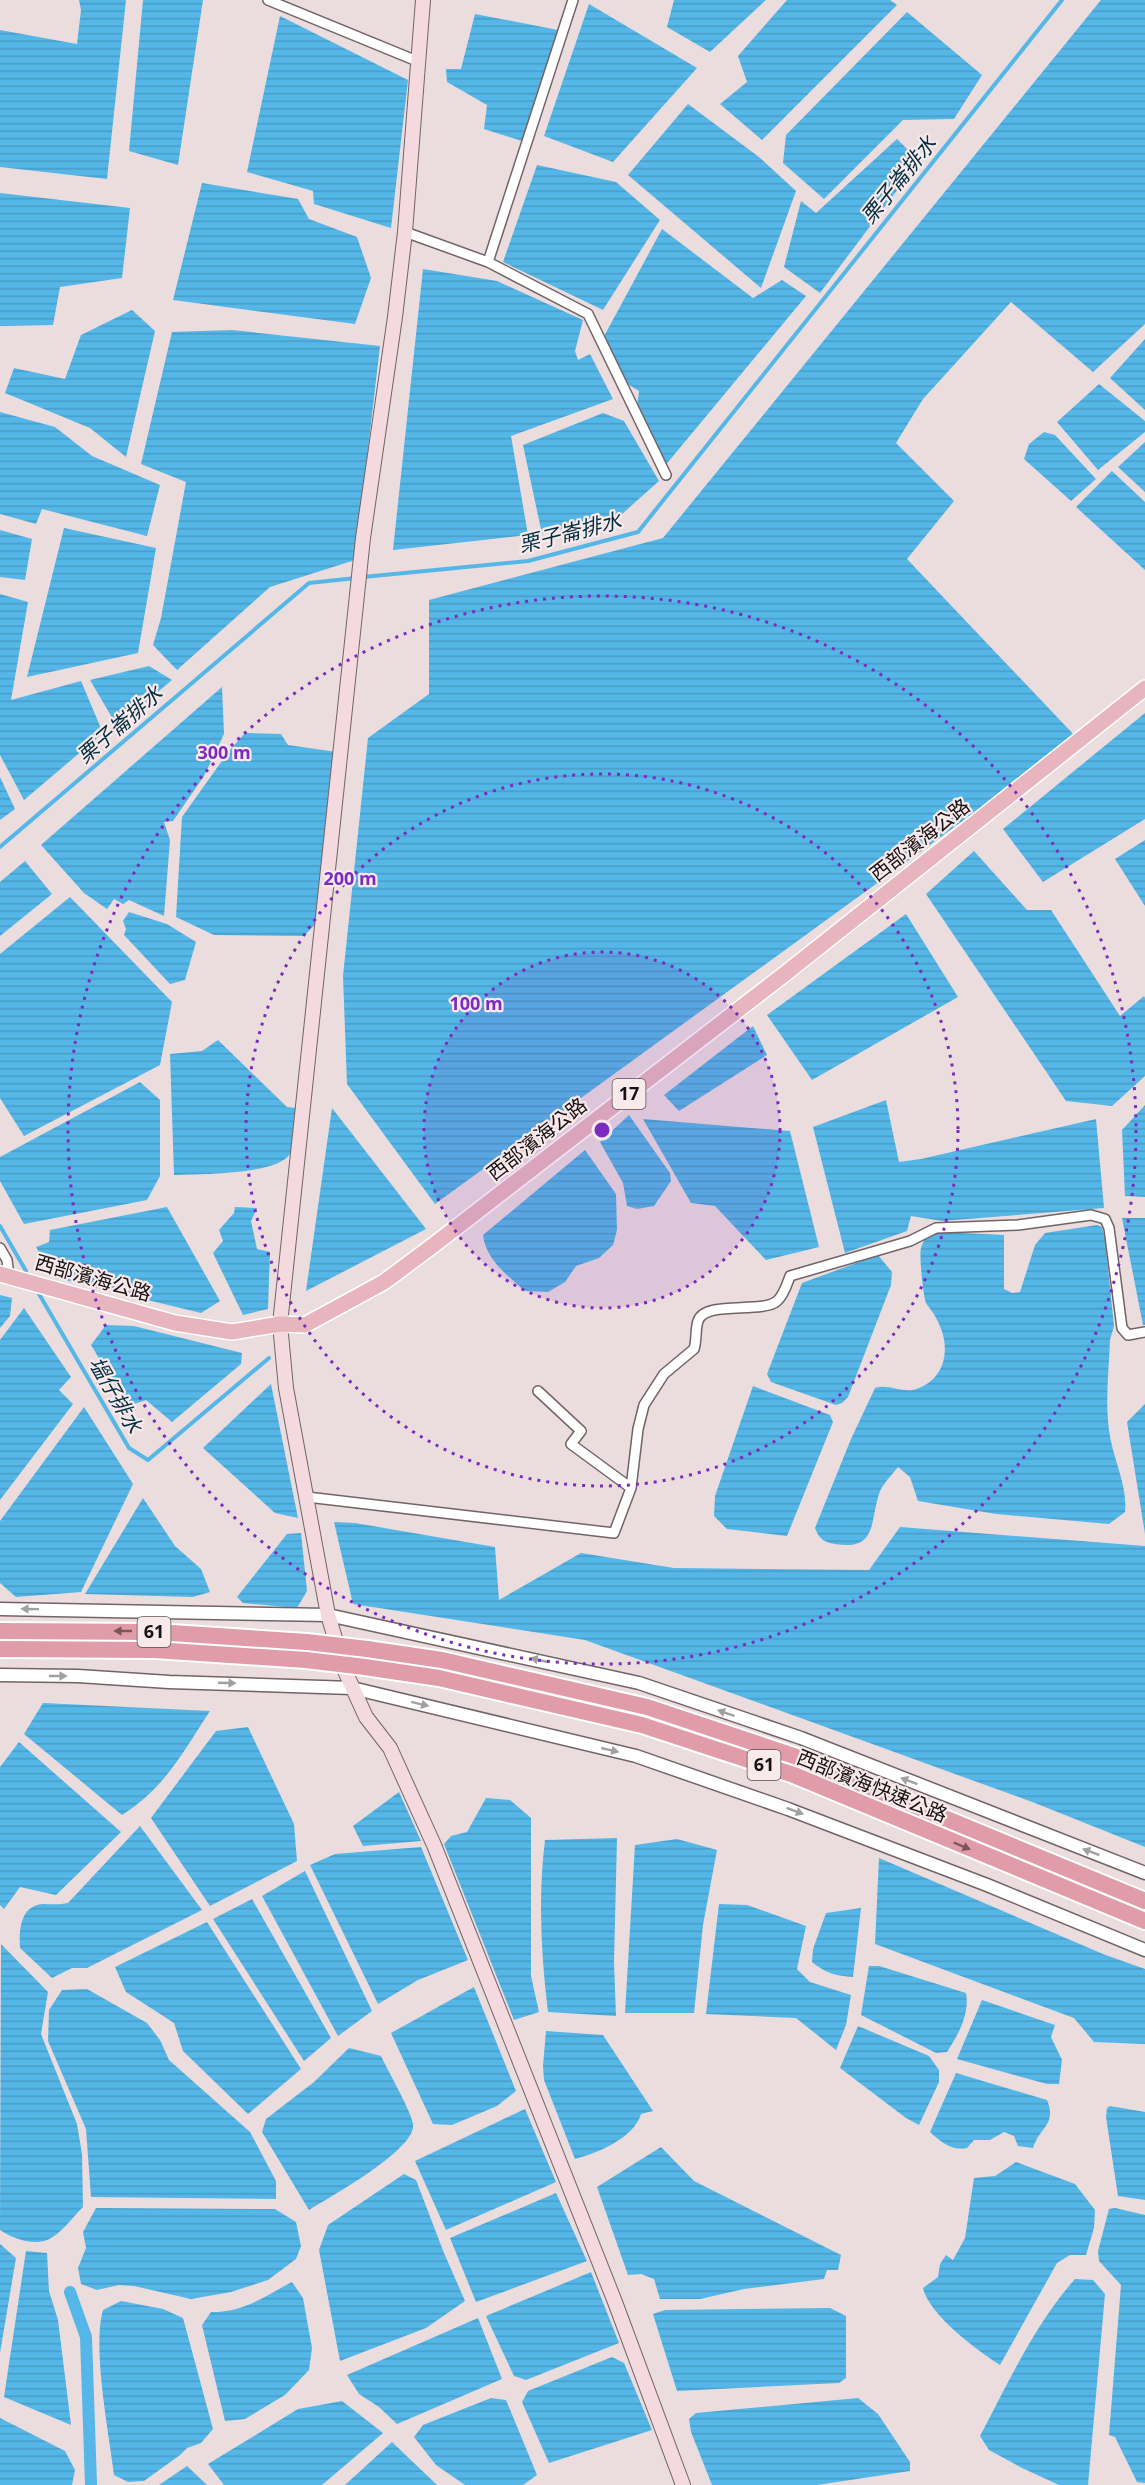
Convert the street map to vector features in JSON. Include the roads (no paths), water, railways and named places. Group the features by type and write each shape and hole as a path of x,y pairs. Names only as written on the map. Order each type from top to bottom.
{"highway":[{"name":"西部濱海快速公路","path":"0,1630 156,1632 307,1642 367,1649 442,1660 647,1707 797,1757 1145,1901"},
{"name":"西部濱海快速公路","path":"0,1649 155,1650 306,1660 439,1678 642,1725 794,1775 1145,1921"}],"main road":[{"path":"423,0 405,232 363,538 280,1324 286,1388 308,1497 328,1615 352,1688 366,1717 390,1748 434,1845 615,2302 683,2485"},
{"name":"西部濱海公路","path":"4,1275 175,1323 205,1329 232,1332 280,1324 305,1325 384,1282 778,979 1145,688"}],"street":[{"path":"267,0 417,62"},
{"path":"488,262 573,0"},
{"path":"405,232 488,262 588,314 666,475"},
{"path":"308,1497 614,1533 631,1488 638,1429 644,1405 664,1374 694,1349 698,1320 705,1313 765,1306 777,1301 790,1275 910,1241 936,1227 1018,1225 1091,1215 1105,1219 1109,1227 1122,1328 1128,1335 1145,1332"},
{"path":"0,1248 7,1260 4,1275"},
{"path":"538,1391 581,1431 571,1444 631,1488"},
{"path":"0,1609 328,1615 639,1683 801,1738 1145,1873"},
{"path":"0,1675 78,1676 169,1682 352,1688 636,1756 788,1809 910,1855 1145,1950"}],"water":[{"path":"79,0 126,0 107,179 0,167 0,30 77,44 81,10"},
{"path":"143,0 203,0 178,165 129,151"},
{"path":"674,0 766,0 710,52 667,27"},
{"path":"787,0 890,0 897,5 762,140 720,104 747,82 738,56"},
{"path":"1101,0 1145,0 1145,324 1093,372 1011,302 923,399 896,443 954,501 907,559 1077,738 435,1204 347,1084 343,976 368,738 429,694 429,600 663,538"},
{"path":"589,4 697,68 613,162 544,136"},
{"path":"907,12 982,75 954,119 903,120 824,199 783,163 786,135"},
{"path":"475,14 558,30 525,142 484,129 487,105 447,82 446,69 461,69"},
{"path":"280,16 408,80 391,228 314,204 313,191 247,172"},
{"path":"688,104 759,157 796,191 761,288 628,175"},
{"path":"897,139 919,161 820,293 784,267 801,201 816,213"},
{"path":"537,165 616,182 660,220 603,310 503,262"},
{"path":"202,183 298,199 309,219 357,237 371,278 355,324 173,300"},
{"path":"0,193 130,208 122,278 60,287 53,325 0,326"},
{"path":"662,229 753,298 782,280 806,296 664,467 636,414 639,391 621,380 602,340"},
{"path":"423,269 497,281 583,320 575,351 578,360 590,354 613,399 511,436 528,535 393,550"},
{"path":"132,310 155,331 126,457 90,428 5,393 14,368 65,379 81,335"},
{"path":"232,330 380,346 355,560 270,587 177,670 153,645 161,618 186,482 141,464 172,332"},
{"path":"1145,339 1145,410 1110,378"},
{"path":"1099,384 1145,421 1145,432 1098,470 1057,422"},
{"path":"0,412 55,427 92,456 160,485 147,536 42,509 36,524 0,514"},
{"path":"603,413 624,421 659,481 622,514 542,534 523,445"},
{"path":"1044,432 1055,435 1096,479 1071,501 1024,459 1029,444"},
{"path":"1145,442 1145,492 1118,467"},
{"path":"1112,471 1145,502 1145,570 1076,507"},
{"path":"64,528 156,548 138,653 27,677"},
{"path":"0,530 32,539 25,580 0,577"},
{"path":"0,594 28,602 11,700 81,681 103,733 24,800 0,755"},
{"path":"149,666 172,680 117,726 90,680"},
{"path":"222,687 224,734 204,776 173,821 164,822 170,840 164,916 129,900 123,904 114,899 107,909 84,893 41,845"},
{"path":"1145,713 1145,819 1043,882 1003,829"},
{"path":"245,733 281,734 288,745 337,752 319,920 304,936 214,935 176,917 182,817 229,751"},
{"path":"0,777 15,809 0,820"},
{"path":"1145,840 1145,906 1115,859"},
{"path":"974,851 1027,910 1051,910 1120,1016 1144,996 1145,1076 1112,1106 1066,1101 926,894"},
{"path":"25,861 52,894 0,936 0,882"},
{"path":"70,897 172,1002 160,1065 24,1136 0,1098 0,954"},
{"path":"129,912 167,924 196,942 185,980 170,984 124,935 126,929 123,921"},
{"path":"906,914 958,997 812,1080 767,1015"},
{"path":"753,1026 767,1055 679,1111 664,1095"},
{"path":"218,1040 287,1107 296,1108 292,1149 282,1161 254,1170 174,1175 170,1054 202,1051"},
{"path":"140,1082 160,1100 160,1176 147,1200 24,1224 0,1181 0,1157"},
{"path":"886,1100 899,1162 1096,1119 1104,1208 942,1221 911,1216 907,1231 845,1253 813,1127"},
{"path":"1145,1105 1145,1197 1125,1196 1122,1130"},
{"path":"332,1108 426,1229 306,1291"},
{"path":"629,1115 670,1173 671,1181 654,1206 637,1209 627,1206 623,1183 600,1142"},
{"path":"643,1119 790,1131 819,1247 766,1260 715,1206 691,1203"},
{"path":"585,1150 616,1194 617,1230 613,1245 599,1258 576,1266 565,1282 548,1292 525,1291 493,1259 488,1252 483,1235"},
{"path":"167,1207 220,1301 201,1313 53,1277 36,1247 49,1242 50,1230"},
{"path":"235,1207 257,1208 251,1221 257,1249 270,1252 268,1309 243,1315 213,1253 223,1241 219,1230 234,1213"},
{"path":"1122,1218 1145,1218 1145,1325 1143,1325"},
{"path":"1097,1225 1102,1227 1105,1239 1114,1326 1110,1340 1108,1419 1122,1481 1125,1512 1109,1524 996,1514 918,1501 910,1477 898,1467 880,1490 872,1524 865,1539 849,1545 831,1543 822,1539 815,1528 851,1439 875,1388 913,1390 929,1383 941,1367 944,1358 944,1338 935,1316 926,1303 921,1267 921,1246 926,1235 940,1232 1004,1235 1004,1289 1012,1293 1020,1292 1035,1245 1045,1233"},
{"path":"878,1255 892,1272 891,1285 848,1397 836,1405 771,1382 767,1374 802,1283"},
{"path":"0,1295 12,1298 10,1316 0,1328"},
{"path":"24,1308 71,1377 59,1390 73,1404 0,1500 0,1340"},
{"path":"106,1325 134,1326 242,1353 241,1364 172,1422 146,1400 128,1406 91,1345"},
{"path":"271,1384 298,1518 275,1513 203,1448"},
{"path":"753,1386 830,1415 833,1422 787,1536 727,1529 714,1516 715,1496"},
{"path":"1145,1404 1145,1534 1127,1422"},
{"path":"84,1407 133,1484 81,1592 16,1597 0,1583 0,1521"},
{"path":"143,1498 175,1546 201,1569 210,1592 193,1597 85,1594"},
{"path":"334,1522 355,1523 495,1547 499,1600 581,1553 674,1568 869,1570 900,1527 1145,1546 1145,1847 1035,1803 585,1640 353,1604"},
{"path":"301,1533 307,1591 297,1608 243,1603 237,1597 287,1534"},
{"path":"43,1703 210,1711 162,1781 122,1815 24,1734"},
{"path":"248,1727 294,1824 297,1861 210,1906 151,1818 216,1731"},
{"path":"19,1742 121,1832 56,1895 20,1887 4,1909 0,1905 0,1767"},
{"path":"399,1792 421,1841 363,1846 353,1826"},
{"path":"486,1798 510,1800 531,1818 531,1976 539,2012 514,2020 444,1844 451,1836 467,1832"},
{"path":"140,1826 202,1910 87,1968 72,1968 52,1978 20,1948 21,1926 26,1914 36,1905 68,1903"},
{"path":"617,1838 614,1962 616,2016 548,2012 541,1926 545,1840"},
{"path":"677,1839 717,1850 703,1925 694,2013 625,2013 635,1845"},
{"path":"421,1847 468,1960 418,1980 378,2004 310,1865 335,1854"},
{"path":"879,1858 1103,1954 1145,1969 1145,2044 1094,2042 1074,2018 875,1944"},
{"path":"305,1871 372,2011 338,2036 262,1896"},
{"path":"252,1899 331,2038 304,2061 213,1919"},
{"path":"719,1904 747,1905 806,1926 797,1969 810,1982 851,1995 846,2025 836,2050 796,2018 706,2014"},
{"path":"861,1908 853,1977 831,1973 812,1962 813,1949 826,1913"},
{"path":"207,1922 301,2069 248,2114 183,2051 174,2023 126,1992 115,1967"},
{"path":"1,1944 48,1992 41,2034 77,2124 82,2154 83,2207 57,2234 41,2242 22,2240 0,2230"},
{"path":"869,1966 879,1966 966,1993 965,2016 947,2052 936,2053 861,2015"},
{"path":"474,1987 516,2091 497,2106 452,2125 433,2124 391,2033"},
{"path":"87,1989 147,2023 160,2040 169,2060 250,2132 276,2181 276,2199 91,2197 86,2129 48,2041 49,2010 62,1990"},
{"path":"982,2000 1055,2025 1051,2037 1062,2060 1059,2084 1047,2084 957,2059"},
{"path":"858,2026 929,2056 939,2070 939,2082 919,2125 906,2118 840,2068"},
{"path":"546,2031 603,2035 653,2111 641,2114 631,2130 614,2143 575,2159 544,2080"},
{"path":"349,2048 381,2056 412,2118 411,2134 387,2159 370,2172 309,2210 262,2132 266,2119 314,2082"},
{"path":"956,2073 1047,2100 1050,2108 1049,2120 1033,2148 1018,2146 1014,2136 1004,2132 990,2140 974,2140 967,2148 961,2149 951,2147 930,2132"},
{"path":"1110,2106 1145,2112 1145,2200 1118,2196 1106,2117 1107,2108"},
{"path":"525,2109 556,2182 446,2230 415,2161"},
{"path":"661,2147 694,2181 841,2255 838,2270 827,2270 824,2279 744,2289 700,2299 660,2299 654,2279 641,2274 628,2275 597,2187"},
{"path":"1016,2162 1075,2184 1095,2210 1094,2228 1086,2255 1070,2255 1057,2263 1000,2365 967,2341 944,2320 934,2309 923,2288 938,2277 940,2264 946,2255 953,2260 965,2238 974,2178 995,2176"},
{"path":"404,2174 416,2180 465,2301 426,2328 340,2361 319,2250 328,2225"},
{"path":"556,2193 587,2261 476,2302 450,2238"},
{"path":"96,2208 275,2209 296,2222 301,2246 296,2259 268,2280 231,2292 191,2299 134,2286 119,2285 97,2290 81,2284 78,2268 86,2248 83,2232"},
{"path":"1115,2208 1145,2215 1145,2483 1137,2482 1115,2437 1109,2435 1121,2285 1099,2261 1098,2251 1109,2209"},
{"path":"0,2244 16,2258 0,2353"},
{"path":"26,2251 47,2253 49,2291 58,2320 71,2425 4,2397"},
{"path":"591,2272 619,2343 526,2380 514,2376 486,2316"},
{"path":"1075,2279 1093,2280 1105,2294 1088,2485 1059,2485 989,2450 980,2436 1035,2334"},
{"path":"292,2282 303,2298 312,2348 309,2370 285,2395 245,2419 225,2421 202,2325 211,2312 244,2306"},
{"path":"121,2301 163,2309 183,2318 213,2429 201,2443 187,2448 144,2481 128,2482 114,2475 105,2414 100,2368 100,2326 103,2310"},
{"path":"830,2308 846,2316 846,2378 839,2383 677,2391 653,2314 665,2310"},
{"path":"478,2318 502,2379 397,2424 379,2407 359,2394 347,2375"},
{"path":"612,2357 624,2363 652,2430 549,2463 522,2402 528,2391"},
{"path":"491,2398 506,2400 537,2475 523,2485 465,2485 436,2465 414,2437 423,2425"},
{"path":"858,2398 878,2414 910,2462 910,2471 817,2485 712,2485 691,2432 689,2419 696,2413"},
{"path":"342,2401 383,2433 322,2485 224,2485 208,2464 298,2409"},
{"path":"0,2418 65,2451 75,2470 72,2485 0,2485"},
{"path":"392,2442 437,2485 345,2485"},
{"path":"187,2466 207,2485 159,2485"}],"waterway":[{"name":"栗子崙排水","path":"363,577 528,561 638,532 1062,0"},
{"name":"栗子崙排水","path":"0,847 309,583 356,578"},
{"name":"塭仔排水","path":"0,1226 26,1271"},
{"name":"塭仔排水","path":"39,1294 129,1448 148,1460 269,1358"},
{"path":"70,2292 86,2337 91,2485"}]}
